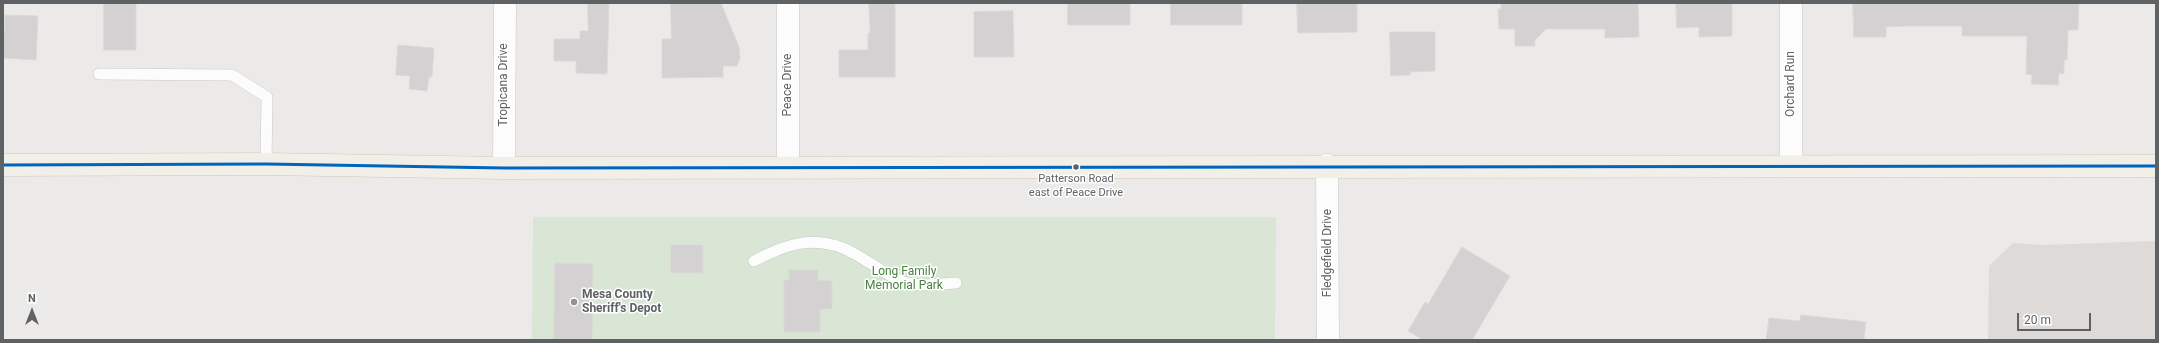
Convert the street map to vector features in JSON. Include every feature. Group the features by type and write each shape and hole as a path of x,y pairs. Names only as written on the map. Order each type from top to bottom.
{"main road":[{"path":"3,165 266,164 504,168 1327,165 2156,166"}],"street":[{"name":"Tropicana Drive","path":"504,168 505,3"},
{"name":"Peace Drive","path":"788,3 788,167"},
{"name":"Orchard Run","path":"1792,3 1792,166"},
{"name":"Fledgefield Drive","path":"1327,165 1328,340"}],"lane":[{"path":"99,74 232,75 266,97 266,164"},
{"path":"754,262 777,249 796,243 818,243 836,246 854,254 880,270 904,282 930,285 956,283"}],"shaded area":[{"path":"2156,241 2156,340 1988,340 1989,266 2013,243 2042,245"}],"green space":[{"name":"Long Family Memorial Park","path":"533,217 1276,217 1275,340 532,340"}],"building":[{"path":"104,3 136,3 136,50 104,50"},
{"path":"588,3 609,3 607,74 576,73 576,61 554,61 554,39 580,39 580,31 588,31"},
{"path":"671,3 721,3 739,47 740,58 737,66 723,66 723,77 662,78 662,39 671,39"},
{"path":"869,3 895,3 895,77 839,77 839,50 868,50 868,33 870,33"},
{"path":"1068,3 1130,3 1130,25 1068,25"},
{"path":"1171,3 1242,3 1242,25 1171,25"},
{"path":"1297,3 1357,3 1357,32 1298,33"},
{"path":"1501,3 1638,3 1639,37 1605,38 1605,29 1546,29 1535,40 1535,46 1515,46 1515,29 1499,29 1498,9 1501,9"},
{"path":"1676,3 1732,3 1732,36 1699,37 1699,27 1677,28"},
{"path":"1853,3 2079,3 2078,30 2068,30 2067,60 2064,60 2064,74 2059,73 2058,85 2031,84 2032,75 2026,74 2027,36 1962,36 1962,26 1908,26 1886,27 1886,37 1854,37"},
{"path":"1013,11 1014,57 974,57 974,12"},
{"path":"5,15 38,16 36,60 3,58"},
{"path":"1390,32 1435,32 1435,71 1410,72 1410,75 1391,76"},
{"path":"398,45 434,48 432,77 429,77 427,91 409,89 410,76 396,75"},
{"name":"Mesa County Sheriff's Depot","path":"671,245 703,245 703,273 671,273"},
{"path":"1462,247 1510,276 1472,340 1423,340 1408,331 1425,302 1428,304"},
{"name":"Mesa County Sheriff's Depot","path":"555,263 593,264 592,340 554,340"},
{"path":"789,270 818,270 818,280 832,281 832,309 820,309 820,332 784,332 784,280 789,280"},
{"path":"1801,315 1866,322 1864,340 1766,340 1769,318 1800,321"}],"transit line":[{"path":"3,165 266,164 504,168 2156,166"}],"place":[{"name":"Patterson Road east of Peace Drive","path":"1076,167"},
{"name":"Mesa County Sheriff's Depot","path":"574,302"}]}
